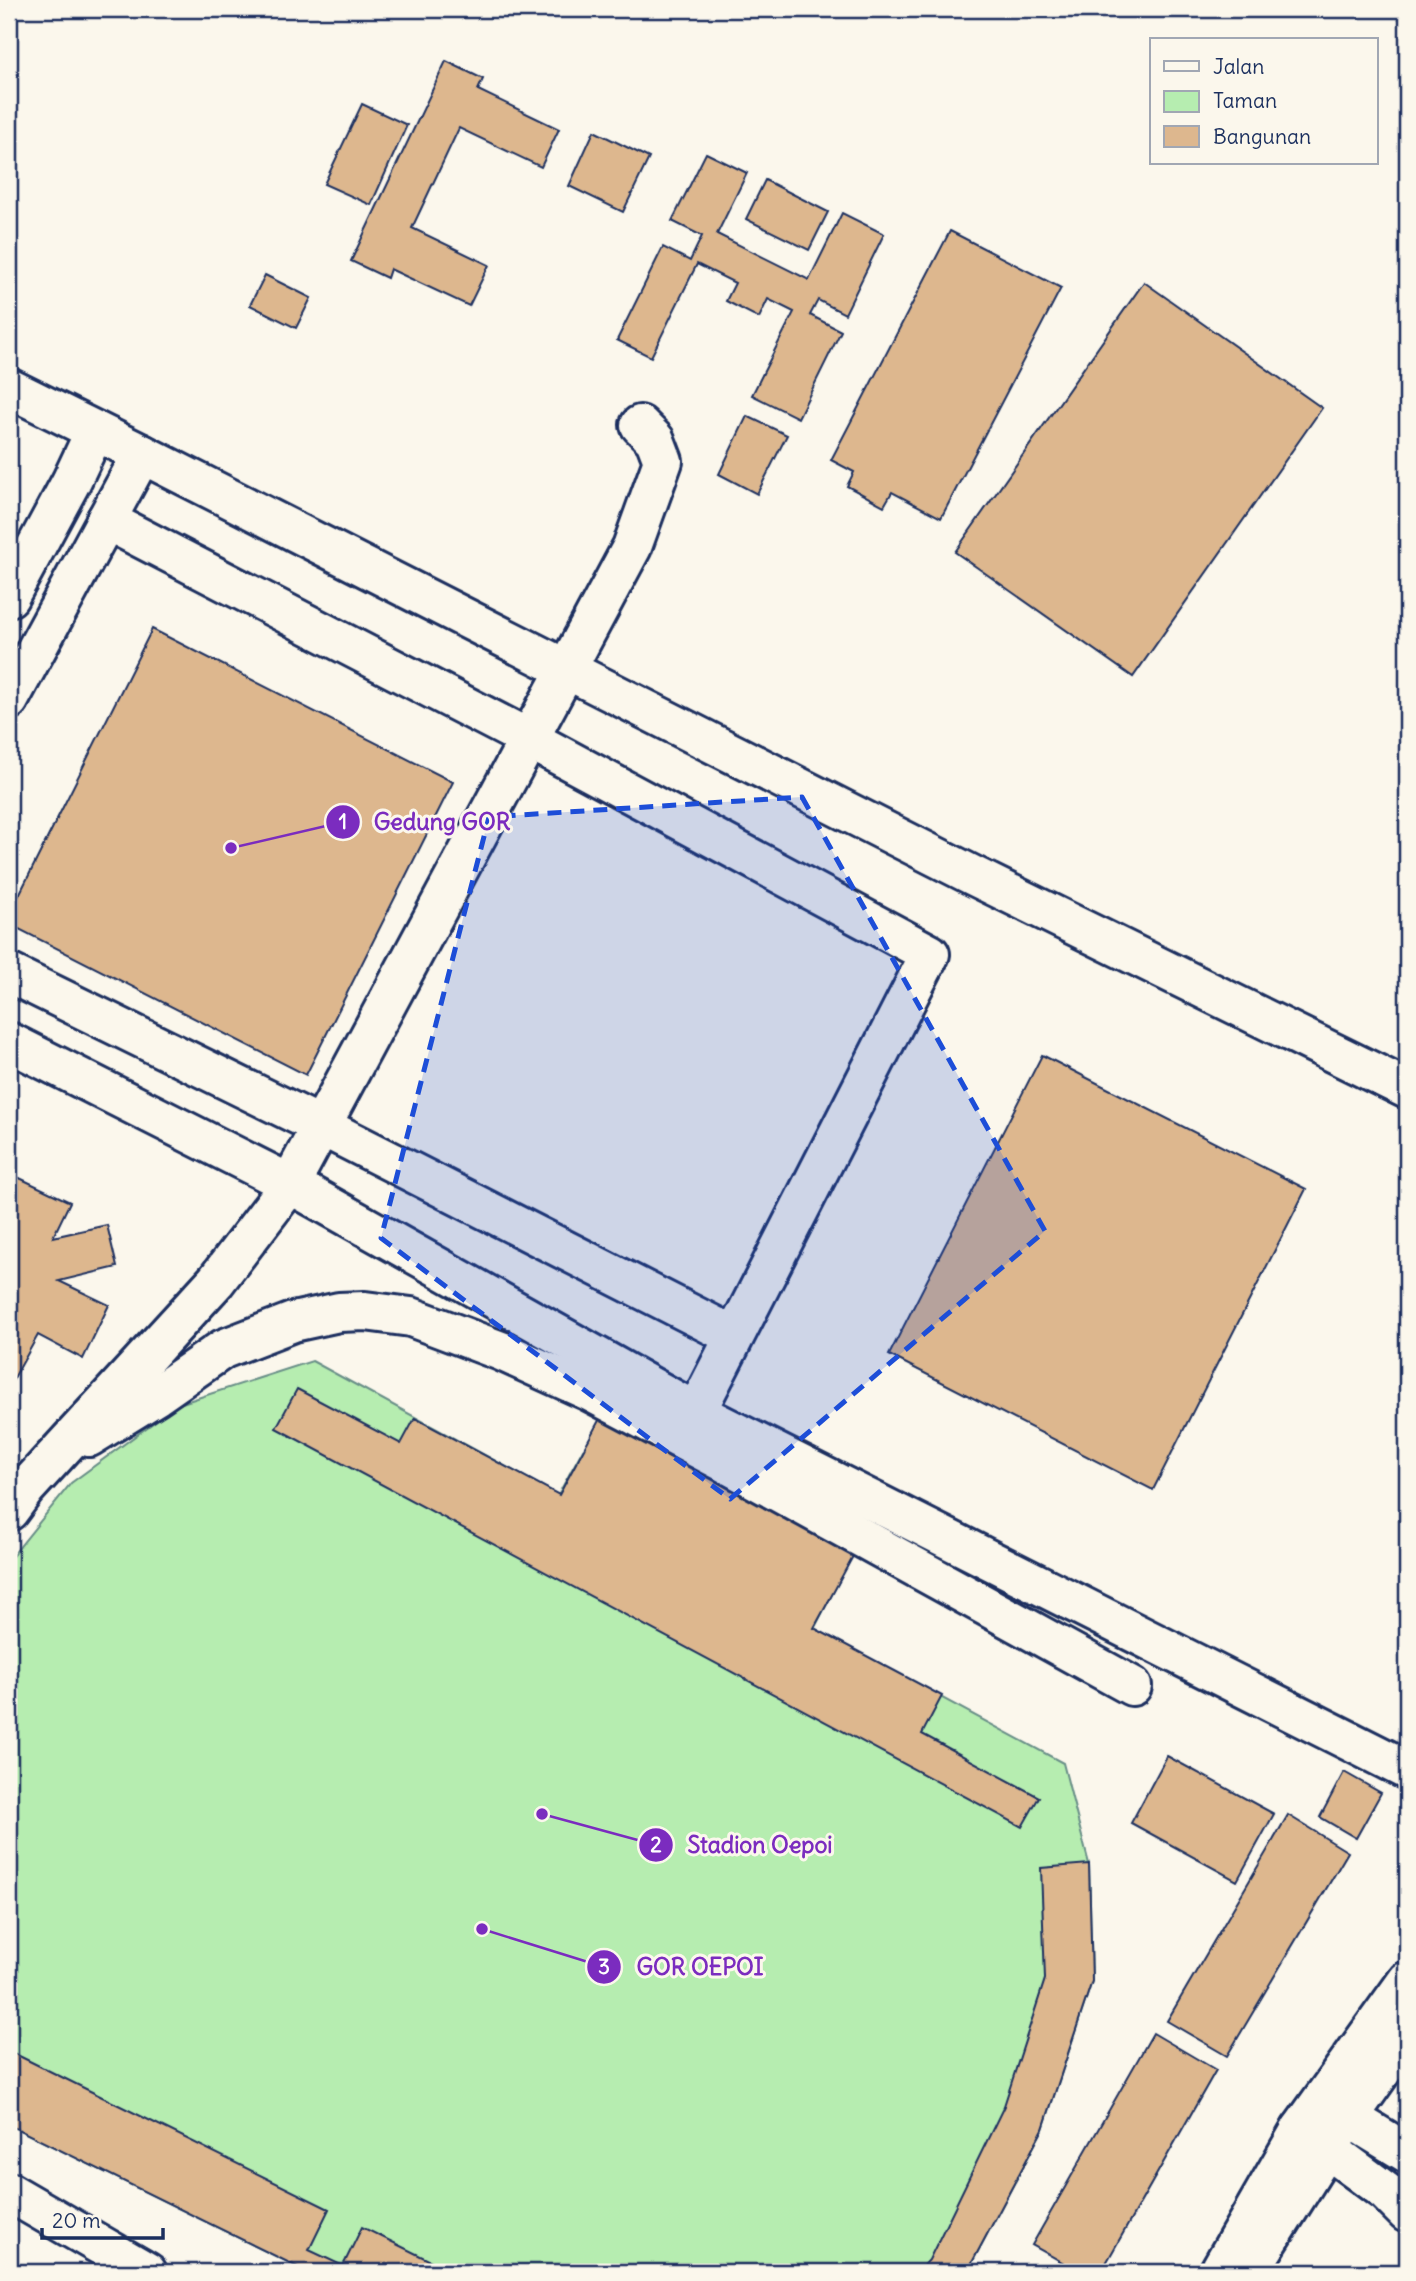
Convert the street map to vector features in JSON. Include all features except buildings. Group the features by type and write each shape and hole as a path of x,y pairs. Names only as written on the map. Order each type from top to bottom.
{"street":[{"path":"9,388 974,876 1407,1089"},
{"path":"9,1511 66,1443 216,1280 290,1184 632,547 663,461 655,440 640,425"},
{"path":"9,597 71,482 95,431"},
{"path":"9,700 142,454"},
{"path":"106,520 529,739 930,954 695,1412"},
{"path":"9,973 321,1126 734,1336"},
{"path":"9,1042 290,1184 695,1412 1407,1770"},
{"path":"66,1443 80,1442 97,1433 223,1349 293,1322 339,1312 392,1313 411,1317 501,1351 589,1391 1132,1686"},
{"path":"979,1603 1001,1565"},
{"path":"1219,2272 1336,2108 1407,1981"},
{"path":"1336,2108 1407,2035"},
{"path":"1336,2108 1407,2153"},
{"path":"1314,2138 1386,2192 1407,2213"},
{"path":"1249,2272 1314,2138"},
{"path":"9,2192 147,2272"}],"highlighted area":[{"path":"802,797 1045,1231 730,1499 381,1238 489,817"}],"green space":[{"path":"312,1361 558,1495 583,1449 838,1583 814,1629 1063,1763 1089,1864 1092,1981 1043,2129 967,2272 308,2272 9,2125 9,1560 71,1483 179,1404"}],"place":[{"name":"Gedung GOR","path":"231,848"},
{"name":"Stadion Oepoi","path":"542,1814"},
{"name":"GOR OEPOI","path":"482,1929"}]}
